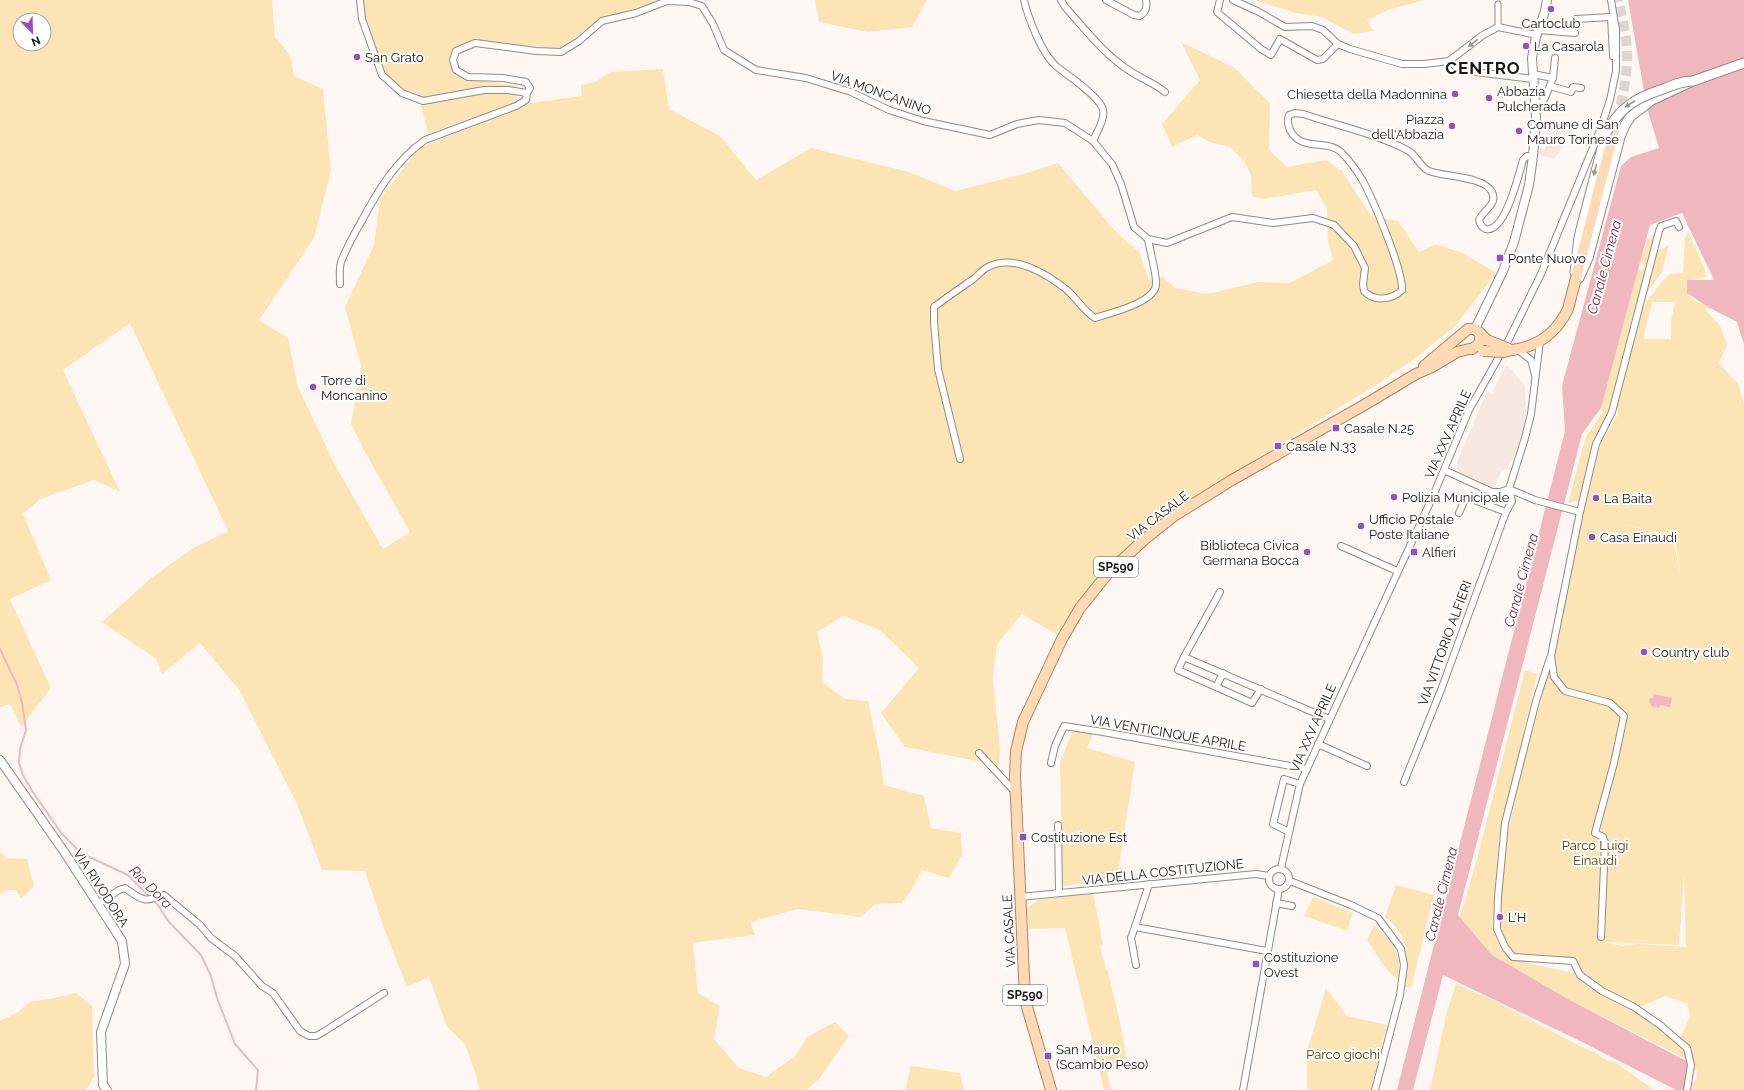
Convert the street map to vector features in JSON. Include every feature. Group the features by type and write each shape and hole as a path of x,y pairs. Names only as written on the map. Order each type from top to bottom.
{"main road":[{"path":"1461,336 1462,342 1471,349 1504,352 1515,350 1540,341 1553,331 1564,316 1588,258 1622,131 1631,116 1652,100 1693,81 1744,63"},
{"path":"1574,290 1610,132 1616,115 1635,100 1675,84 1693,81"},
{"name":"SP590","path":"1416,374 1468,329 1481,334"},
{"path":"1471,349 1480,343 1481,334 1515,350"},
{"name":"SP590","path":"1416,374 1457,352 1471,349"},
{"name":"VIA CASALE","path":"1051,1090 1025,1000 1015,792 1016,751 1023,722 1062,639 1080,608 1110,572 1146,538 1174,516 1232,480 1416,374"}],"street":[{"path":"340,284 341,263 355,233 384,182 398,164 414,148 425,140 516,106 526,100 527,93 508,90 484,90 423,101 402,93 382,75 362,19 360,0"},
{"path":"1024,0 1027,13 1045,51 1054,65 1092,95 1102,107 1104,115 1093,141"},
{"path":"1061,0 1065,7 1112,57 1128,70 1156,84 1165,92"},
{"path":"1106,0 1134,15 1140,16 1144,13 1147,7 1146,0"},
{"path":"1220,0 1217,12 1271,55 1280,39 1317,60 1323,60 1338,44"},
{"path":"1233,0 1259,12 1285,27 1312,26 1323,30 1338,44 1402,64 1424,64 1449,61 1483,35 1498,27 1538,33 1575,33"},
{"path":"1481,334 1514,242 1529,185 1533,156 1535,109 1532,58 1547,0"},
{"name":"VIA XXV APRILE","path":"1281,868 1300,784 1306,769 1444,470 1469,410 1509,339 1541,274 1599,133 1610,100 1614,77 1617,41 1611,0"},
{"name":"VIA MONCANINO","path":"527,93 530,88 526,82 503,78 468,77 456,70 452,60 456,51 475,43 536,51 561,52 579,41 602,20 636,13 667,1 689,2 702,6 713,24 724,50 756,70 806,78 851,92 889,110 923,121 990,135 1017,124 1039,120 1065,122 1093,141 1112,164 1121,184 1134,227 1148,239"},
{"path":"1498,4 1498,27"},
{"name":"VIA XXV APRILE","path":"1576,19 1611,17 1614,77"},
{"path":"1535,109 1545,98 1550,86 1553,78 1556,58"},
{"path":"1449,61 1460,70 1553,78"},
{"path":"1550,86 1571,92 1573,87 1581,88"},
{"path":"960,460 938,369 934,307 961,286 973,280 986,268 998,263 1014,263 1039,270 1067,291 1086,312 1095,318 1147,299 1154,292 1156,284 1148,239 1168,243 1232,217 1274,223 1313,218 1334,225 1354,246 1365,268 1363,288 1367,295 1373,298 1391,298 1402,290 1401,278 1378,214 1364,182 1354,166 1340,151 1304,142 1294,135 1287,120 1289,115 1295,113 1302,114 1389,142 1409,150 1430,171 1484,184 1491,190 1494,198 1490,207 1479,220 1482,227 1486,229 1492,229 1499,224 1505,215 1523,160 1527,156 1533,156"},
{"path":"1679,227 1676,220 1661,226 1659,231 1612,412 1596,444 1580,512 1551,656 1536,700 1505,823 1498,897 1497,929 1505,947 1512,956 1572,961 1580,975 1602,991 1634,1007 1682,1043 1687,1048 1691,1065 1686,1090"},
{"name":"VIA VITTORIO ALFIERI","path":"1404,782 1441,690 1506,512 1512,501 1509,489 1526,438 1531,414 1535,379 1538,369 1540,341"},
{"name":"VIA VITTORIO ALFIERI","path":"1515,350 1531,360 1535,379"},
{"path":"1444,470 1492,492 1500,492 1509,489 1542,502 1580,512"},
{"path":"1459,513 1466,497 1506,512"},
{"path":"1341,546 1397,571"},
{"path":"1220,592 1178,670 1252,703 1261,689"},
{"path":"1551,656 1554,677 1565,691 1610,703 1624,716 1614,763 1595,833 1604,837 1605,843 1601,937"},
{"path":"1184,657 1329,718"},
{"path":"1216,687 1223,673"},
{"name":"VIA VENTICINQUE APRILE","path":"1051,763 1055,746 1064,726 1306,769"},
{"path":"1318,744 1368,766"},
{"path":"978,753 1015,792"},
{"name":"VIA RIVODORA","path":"0,760 65,853 122,941 125,964 101,1032 103,1085 107,1090"},
{"path":"1289,832 1273,824 1284,779 1300,784"},
{"path":"1058,825 1059,893"},
{"path":"1281,868 1288,872 1290,881 1284,888 1279,889 1271,885 1269,876 1275,869 1281,868"},
{"name":"VIA DELLA COSTITUZIONE","path":"1020,896 1256,874 1269,876"},
{"path":"1290,881 1351,905 1378,918 1401,949 1404,964 1400,995 1375,1090"},
{"path":"1136,965 1131,953 1131,938 1148,884"},
{"path":"98,904 119,890 125,888 142,900 164,895 200,925 212,938 235,956 262,986 273,993 300,1031 309,1036 316,1036 325,1031 384,993"},
{"path":"1243,1090 1279,889"},
{"path":"1276,903 1292,906"},
{"path":"1135,927 1267,951"}],"shaded area":[{"path":"1548,126 1570,131 1563,147 1554,159 1538,154 1539,148 1545,149"},
{"path":"1506,366 1512,370 1525,386 1526,415 1520,442 1511,464 1509,464 1508,469 1502,470 1494,487 1459,472 1456,465 1487,391 1492,393"}],"green space":[{"path":"0,0 272,0 275,37 290,55 294,76 323,89 331,171 314,238 259,320 288,338 298,387 335,465 383,549 410,532 351,424 361,366 345,307 374,245 380,199 419,148 531,103 582,96 581,85 595,82 610,72 663,69 669,109 720,136 756,180 811,148 909,172 955,191 1023,174 1058,163 1115,231 1139,252 1149,280 1163,277 1175,288 1208,294 1258,282 1290,283 1333,260 1328,241 1327,209 1316,190 1263,199 1252,196 1251,175 1244,161 1230,147 1210,142 1197,135 1172,147 1162,124 1200,80 1181,42 1235,68 1270,104 1269,150 1287,167 1326,160 1342,171 1371,216 1398,221 1419,252 1435,244 1463,253 1496,273 1455,326 1413,360 1379,383 1179,507 1149,530 1077,605 1056,634 1022,614 997,644 993,678 1000,749 999,765 905,747 881,713 919,668 880,630 843,616 817,632 823,659 822,682 845,699 868,701 880,757 884,785 924,796 931,828 961,833 962,855 949,878 922,870 911,891 902,903 875,904 861,917 798,909 750,922 755,935 693,943 698,993 720,1006 714,1039 739,1068 766,1077 795,1056 807,1037 835,1022 849,1036 817,1082 806,1090 479,1090 476,1075 465,1044 447,1027 429,977 407,987 383,926 365,871 322,870 297,804 240,691 200,643 162,674 156,659 102,622 150,579 193,548 228,531 130,323 63,370 120,492 94,480 40,499 23,514 51,580 10,599 51,688 21,727 10,704 0,707"},
{"path":"363,0 663,0 600,19 559,49 475,40 453,50 450,59 453,70 466,78 518,86 517,103 428,133 418,94 404,89 385,74 364,18"},
{"path":"815,0 927,0 912,27 868,32 819,22"},
{"path":"1254,0 1424,0 1388,10 1367,20 1373,31 1353,34 1322,17 1296,13"},
{"name":"Parco Luigi Einaudi","path":"1688,231 1705,270 1705,275 1708,277 1687,280 1687,292 1691,298 1708,307 1705,309 1720,326 1727,345 1719,363 1739,385 1744,405 1744,1090 1691,1090 1692,1085 1698,1075 1696,1070 1688,1070 1688,1060 1566,998 1492,955 1460,917 1477,859 1525,670 1537,674 1499,837 1492,928 1500,948 1511,959 1574,973 1600,992 1638,1014 1684,1047 1680,1038 1690,1016 1687,1003 1665,996 1638,1008 1603,989 1581,974 1576,960 1514,955 1503,940 1499,922 1501,880 1507,839 1522,768 1554,654 1579,527 1601,443 1618,414 1617,406 1638,315 1663,280 1670,274 1683,273 1685,239","holes":["1652,302 1675,302 1671,320 1671,339 1643,339","1619,523 1674,536 1681,577 1673,537","1684,874 1686,947 1637,944 1622,946 1604,942 1679,945"]},
{"path":"1653,234 1655,235 1614,400 1595,444 1578,501 1568,503 1587,435 1602,413 1601,408 1638,269 1643,270 1644,264 1640,263 1647,238 1651,239"},
{"path":"1669,245 1662,272 1643,298 1655,252"},
{"path":"1072,732 1093,733 1087,748 1135,762 1117,880 1063,886 1060,763"},
{"path":"0,852 6,858 27,859 34,886 21,899 16,890 8,890 0,894"},
{"path":"1396,885 1434,895 1411,988 1405,987 1407,966 1406,948 1399,932 1385,917"},
{"path":"1093,893 1103,944 1100,947 1106,969 1108,971 1122,1031 1128,1065 1107,1072 1111,1090 1104,1090 1065,928 1029,929 1027,908 1038,900"},
{"path":"1313,897 1353,913 1347,931 1304,916"},
{"path":"1374,925 1395,948 1399,961 1398,979 1385,967 1367,940"},
{"path":"1456,984 1482,996 1483,995 1598,1054 1603,1059 1615,1062 1654,1090 1430,1090 1447,1011"},
{"name":"Parco giochi","path":"1326,988 1347,1016 1387,1025 1371,1090 1307,1090 1307,1051"},
{"path":"76,993 92,1006 94,1077 86,1090 0,1090 0,1021 18,1012 31,1001 50,999"},
{"path":"911,1066 960,1073 964,1090 905,1090"}],"water":[{"name":"Canale Cimena","path":"1628,0 1744,0 1744,344 1737,322 1708,307 1687,293 1687,280 1714,280 1682,213 1650,225 1601,408 1582,434 1458,915 1492,955 1566,998 1690,1063 1683,1090 1676,1090 1580,1041 1443,975 1413,1090 1397,1090 1565,431 1562,386 1621,166 1631,157 1659,148 1647,108"},
{"path":"1654,694 1672,698 1670,707 1660,705 1659,708 1652,706 1649,702 1650,698 1653,698"}],"waterway":[{"name":"Rio Dora","path":"0,649 17,685 22,703 26,730 20,749 19,763 23,775 32,791 62,834 78,850 85,855 128,875 157,904 169,922 201,955 211,976 217,998 235,1044 258,1070 256,1090"}],"tunnel":[{"path":"1617,120 1627,66 1627,44 1618,0"}],"place":[{"name":"Cartoclub","path":"1551,9"},
{"name":"La Casarola","path":"1526,46"},
{"name":"San Grato","path":"357,57"},
{"name":"Chiesetta della Madonnina","path":"1455,94"},
{"name":"Abbazia Pulcherada","path":"1489,98"},
{"name":"Piazza dell'Abbazia","path":"1452,126"},
{"name":"Comune di San Mauro Torinese","path":"1519,131"},
{"name":"Ponte Nuovo","path":"1500,258"},
{"name":"Torre di Moncanino","path":"313,387"},
{"name":"Casale N.25","path":"1336,428"},
{"name":"Casale N.33","path":"1278,446"},
{"name":"Polizia Municipale","path":"1394,497"},
{"name":"La Baita","path":"1596,498"},
{"name":"Ufficio Postale Poste Italiane","path":"1361,526"},
{"name":"Casa Einaudi","path":"1592,537"},
{"name":"Biblioteca Civica Germana Bocca","path":"1307,552"},
{"name":"Alfieri","path":"1414,552"},
{"name":"Country club","path":"1644,652"},
{"name":"Costituzione Est","path":"1023,837"},
{"name":"L'H","path":"1500,917"},
{"name":"Costituzione Ovest","path":"1256,964"},
{"name":"San Mauro (Scambio Peso)","path":"1048,1056"}],"district":[{"name":"CENTRO","path":"1483,68"}]}
